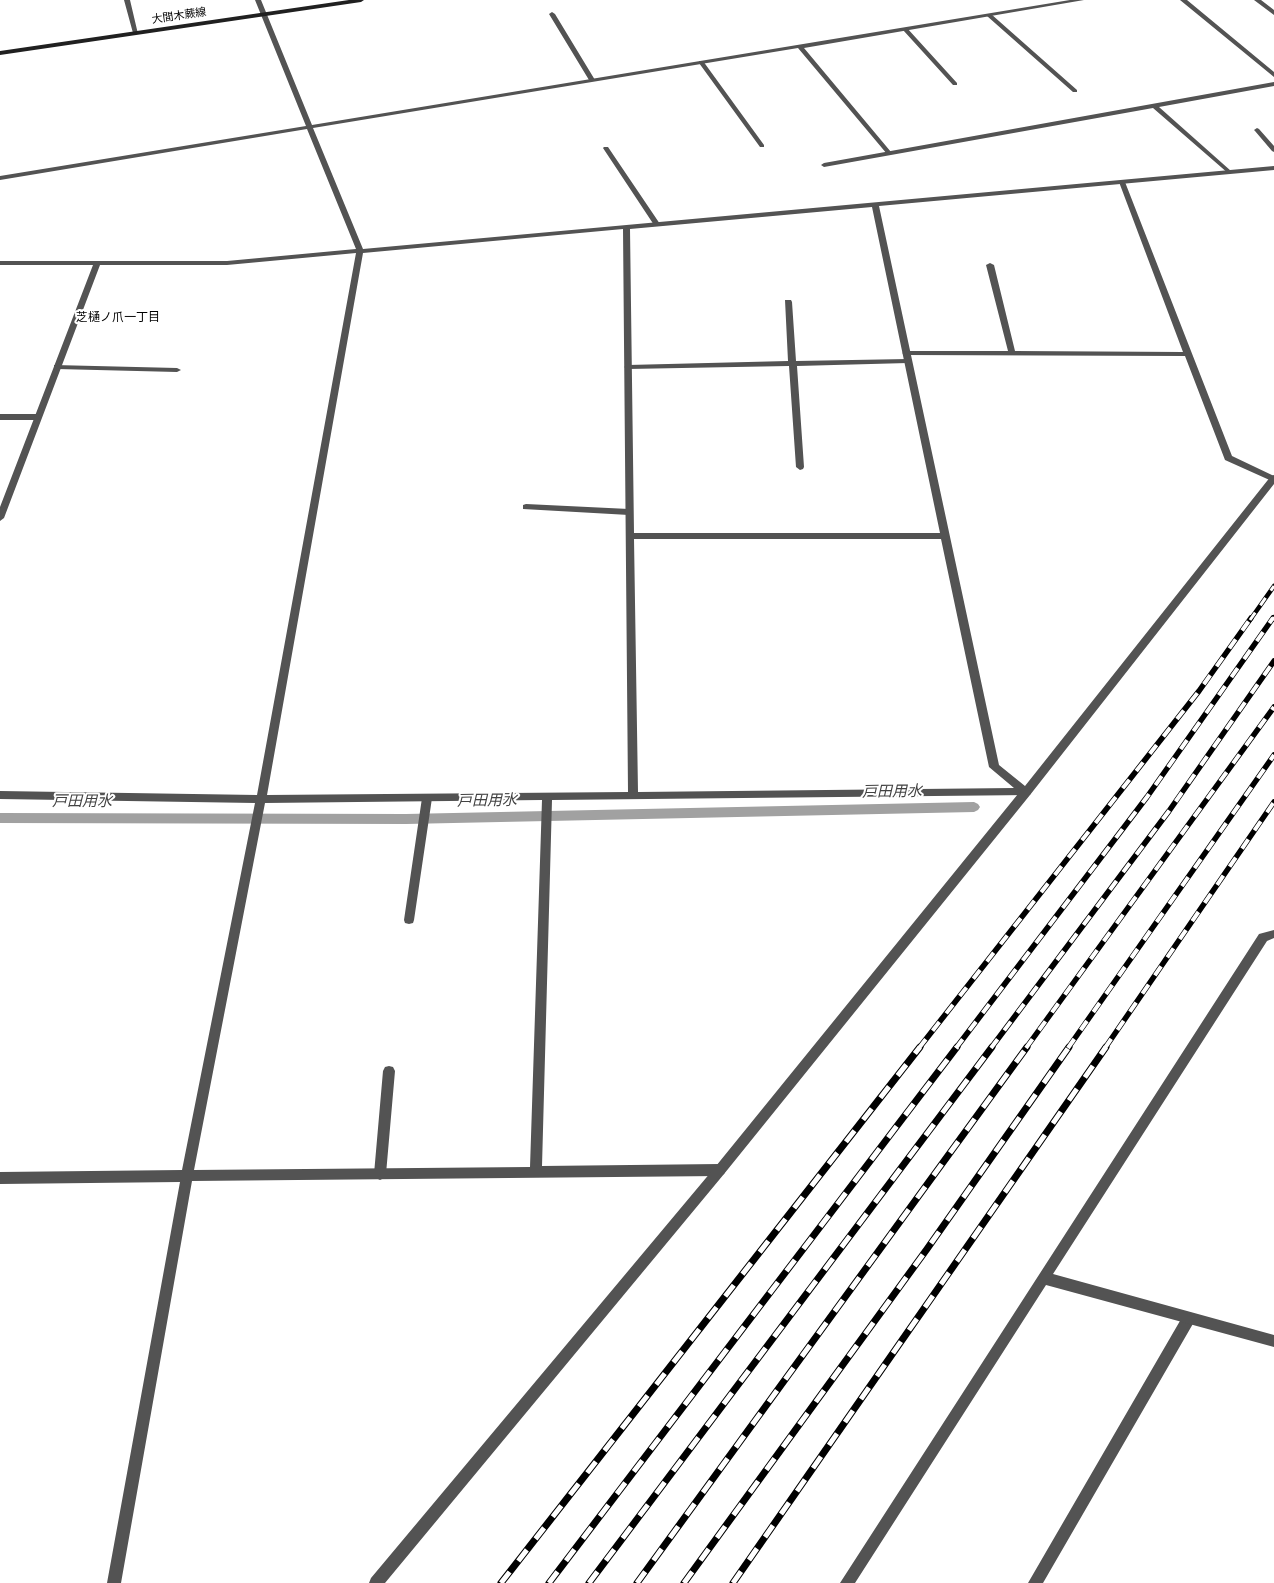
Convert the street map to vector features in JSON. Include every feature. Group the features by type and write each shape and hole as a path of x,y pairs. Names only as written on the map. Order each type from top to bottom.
{"main road":[{"name":"大間木蕨線","path":"0,53 362,0"}],"street":[{"path":"127,0 136,33"},
{"path":"114,1583 187,1176 261,800 360,251 311,126 258,0"},
{"path":"0,178 1081,0"},
{"path":"1183,0 1274,75"},
{"path":"1257,0 1274,13"},
{"path":"552,14 592,80"},
{"path":"989,15 1075,91"},
{"path":"905,29 955,84"},
{"path":"800,46 889,153"},
{"path":"701,62 762,146"},
{"path":"824,165 1274,84"},
{"path":"1154,105 1229,172"},
{"path":"1257,130 1274,150"},
{"path":"606,148 656,224"},
{"path":"0,263 226,263 1274,168"},
{"path":"376,1583 720,1170 1026,792 1274,479 1228,458 1122,182"},
{"path":"875,204 994,767 1026,792"},
{"path":"626,227 633,795"},
{"path":"0,518 97,263"},
{"path":"990,265 1012,354"},
{"path":"788,302 800,467"},
{"path":"628,367 792,364 907,357 1012,354 1187,354"},
{"path":"57,367 177,370"},
{"path":"0,417 38,417"},
{"path":"526,507 629,512"},
{"path":"630,536 945,536"},
{"path":"0,795 261,800 1026,792"},
{"path":"536,1172 548,796"},
{"path":"409,920 427,798"},
{"path":"847,1583 1263,937 1274,934"},
{"path":"380,1174 389,1072"},
{"path":"0,1178 720,1170"},
{"path":"1044,1278 1274,1341"},
{"path":"1035,1583 1189,1318"}],"waterway":[{"name":"戸田用水","path":"0,818 406,819 974,807"}],"railway":[{"path":"1250,620 1274,586"},
{"path":"919,1048 1199,691 1251,618"},
{"path":"956,1048 1147,797 1273,618"},
{"path":"991,1048 1169,811 1274,661"},
{"path":"1026,1048 1274,707"},
{"path":"1068,1048 1274,755"},
{"path":"1105,1048 1274,802"},
{"path":"501,1583 920,1047"},
{"path":"549,1583 957,1047"},
{"path":"589,1583 992,1047"},
{"path":"637,1583 1027,1047"},
{"path":"684,1583 927,1249 1069,1047"},
{"path":"733,1583 1106,1047"}],"district":[{"name":"芝樋ノ爪一丁目","path":"118,318"}]}
